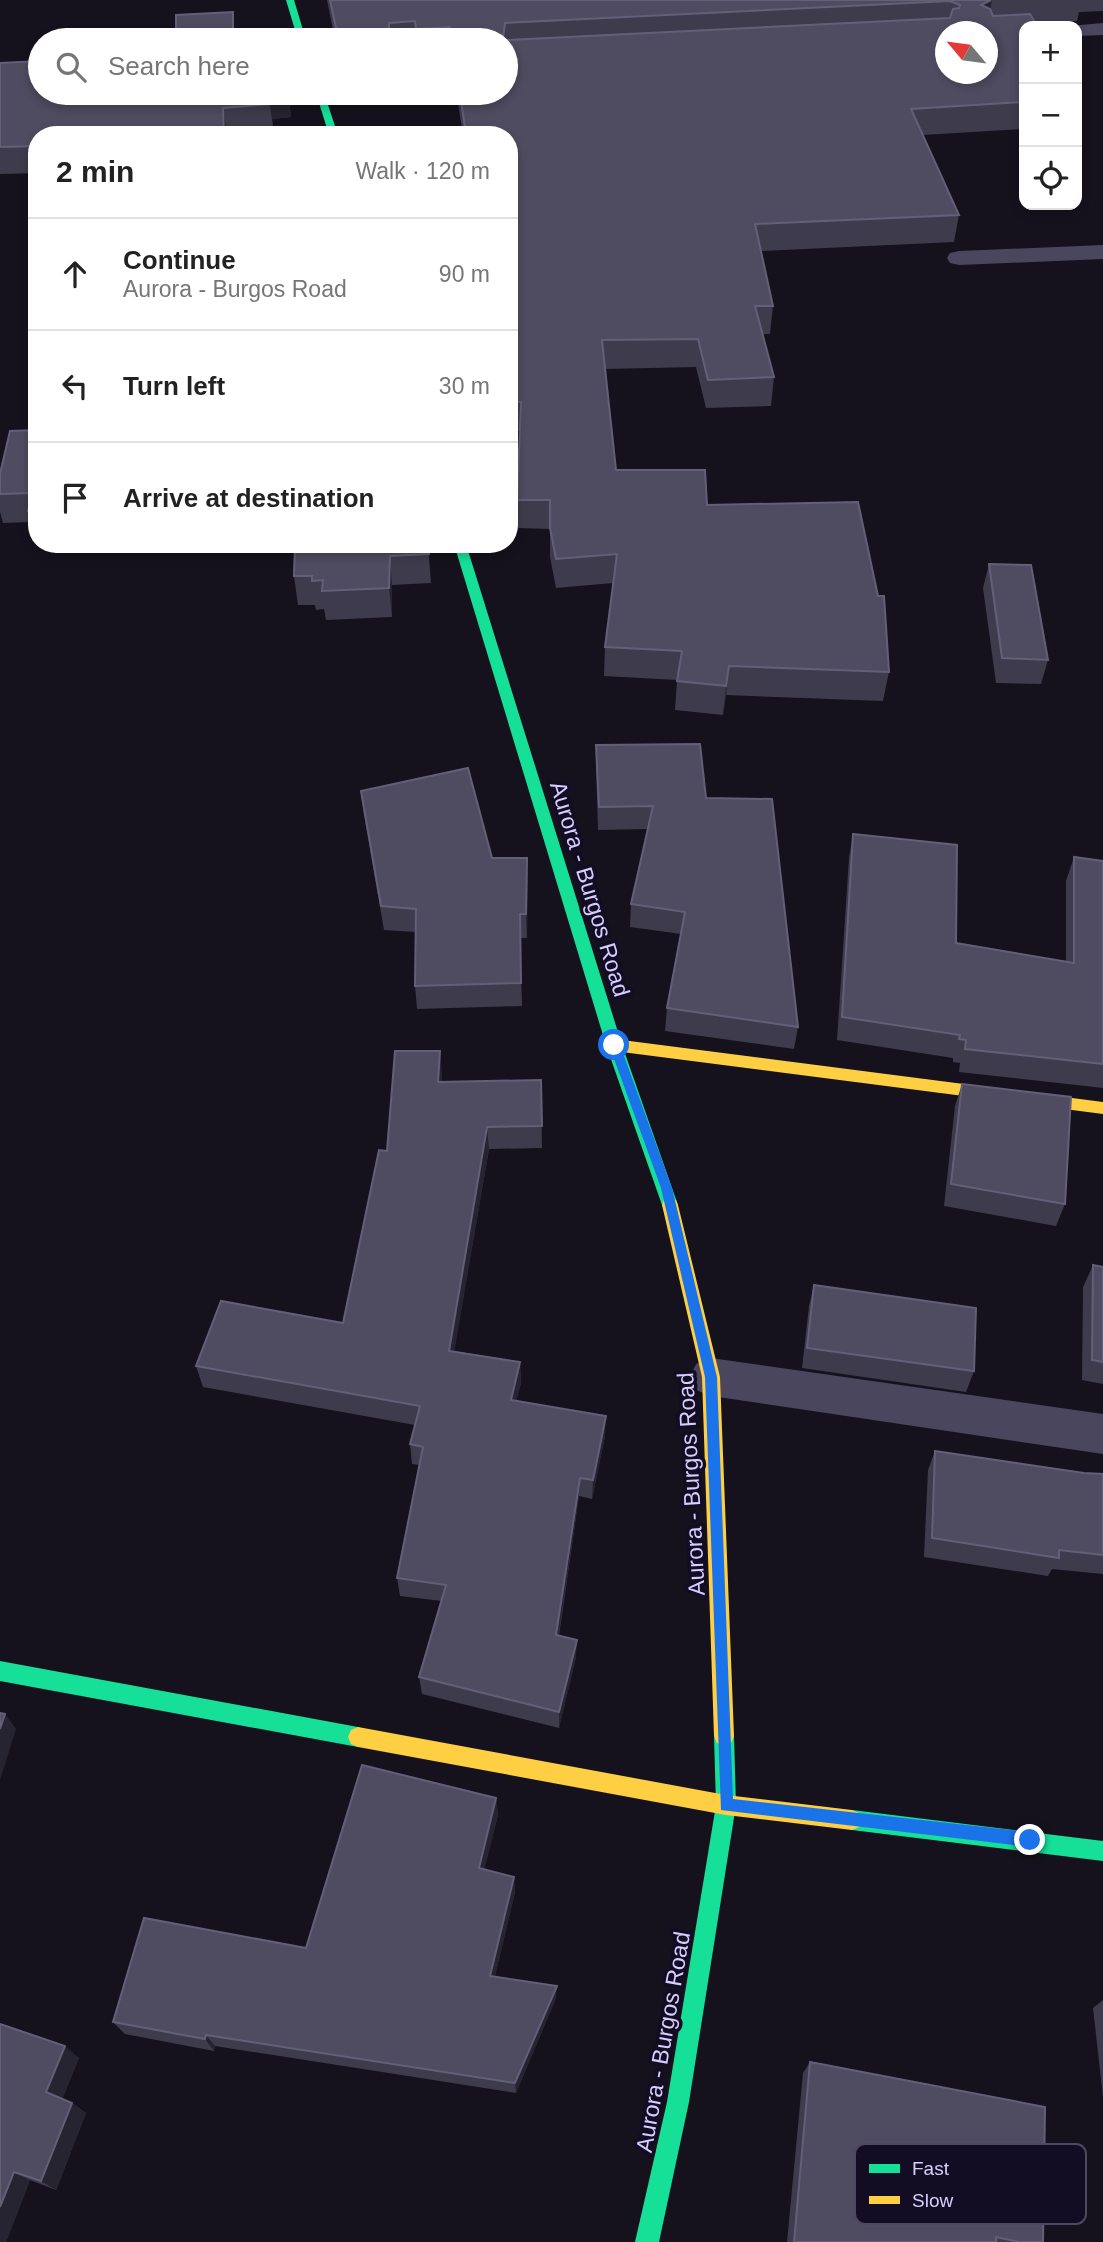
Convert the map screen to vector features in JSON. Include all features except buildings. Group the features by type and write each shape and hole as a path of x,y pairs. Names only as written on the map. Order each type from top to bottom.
{"main road":[{"path":"290,0 298,28"},
{"path":"324,105 331,126"},
{"name":"Aurora - Burgos Road","path":"463,553 614,1045 666,1188 711,1377 726,1805 678,2102 647,2242"},
{"path":"614,1045 1103,1108"},
{"path":"0,1671 726,1805 1103,1851"}],"street":[{"path":"1082,30 1103,29"},
{"path":"959,258 1103,252"},
{"path":"711,1377 1103,1434"}],"traffic: fast":[{"path":"290,0 298,28"},
{"path":"324,105 331,126"},
{"path":"463,553 614,1045 670,1205"},
{"path":"0,1671 358,1737"},
{"path":"647,2242 678,2102 726,1805 724,1736"},
{"path":"852,1820 1103,1851"}],"traffic: slow":[{"path":"614,1045 1103,1108"},
{"path":"670,1205 711,1377 724,1736"},
{"path":"358,1737 726,1805 852,1820"}],"route":[{"path":"614,1045 666,1188 711,1377 726,1805 1030,1840"}]}
